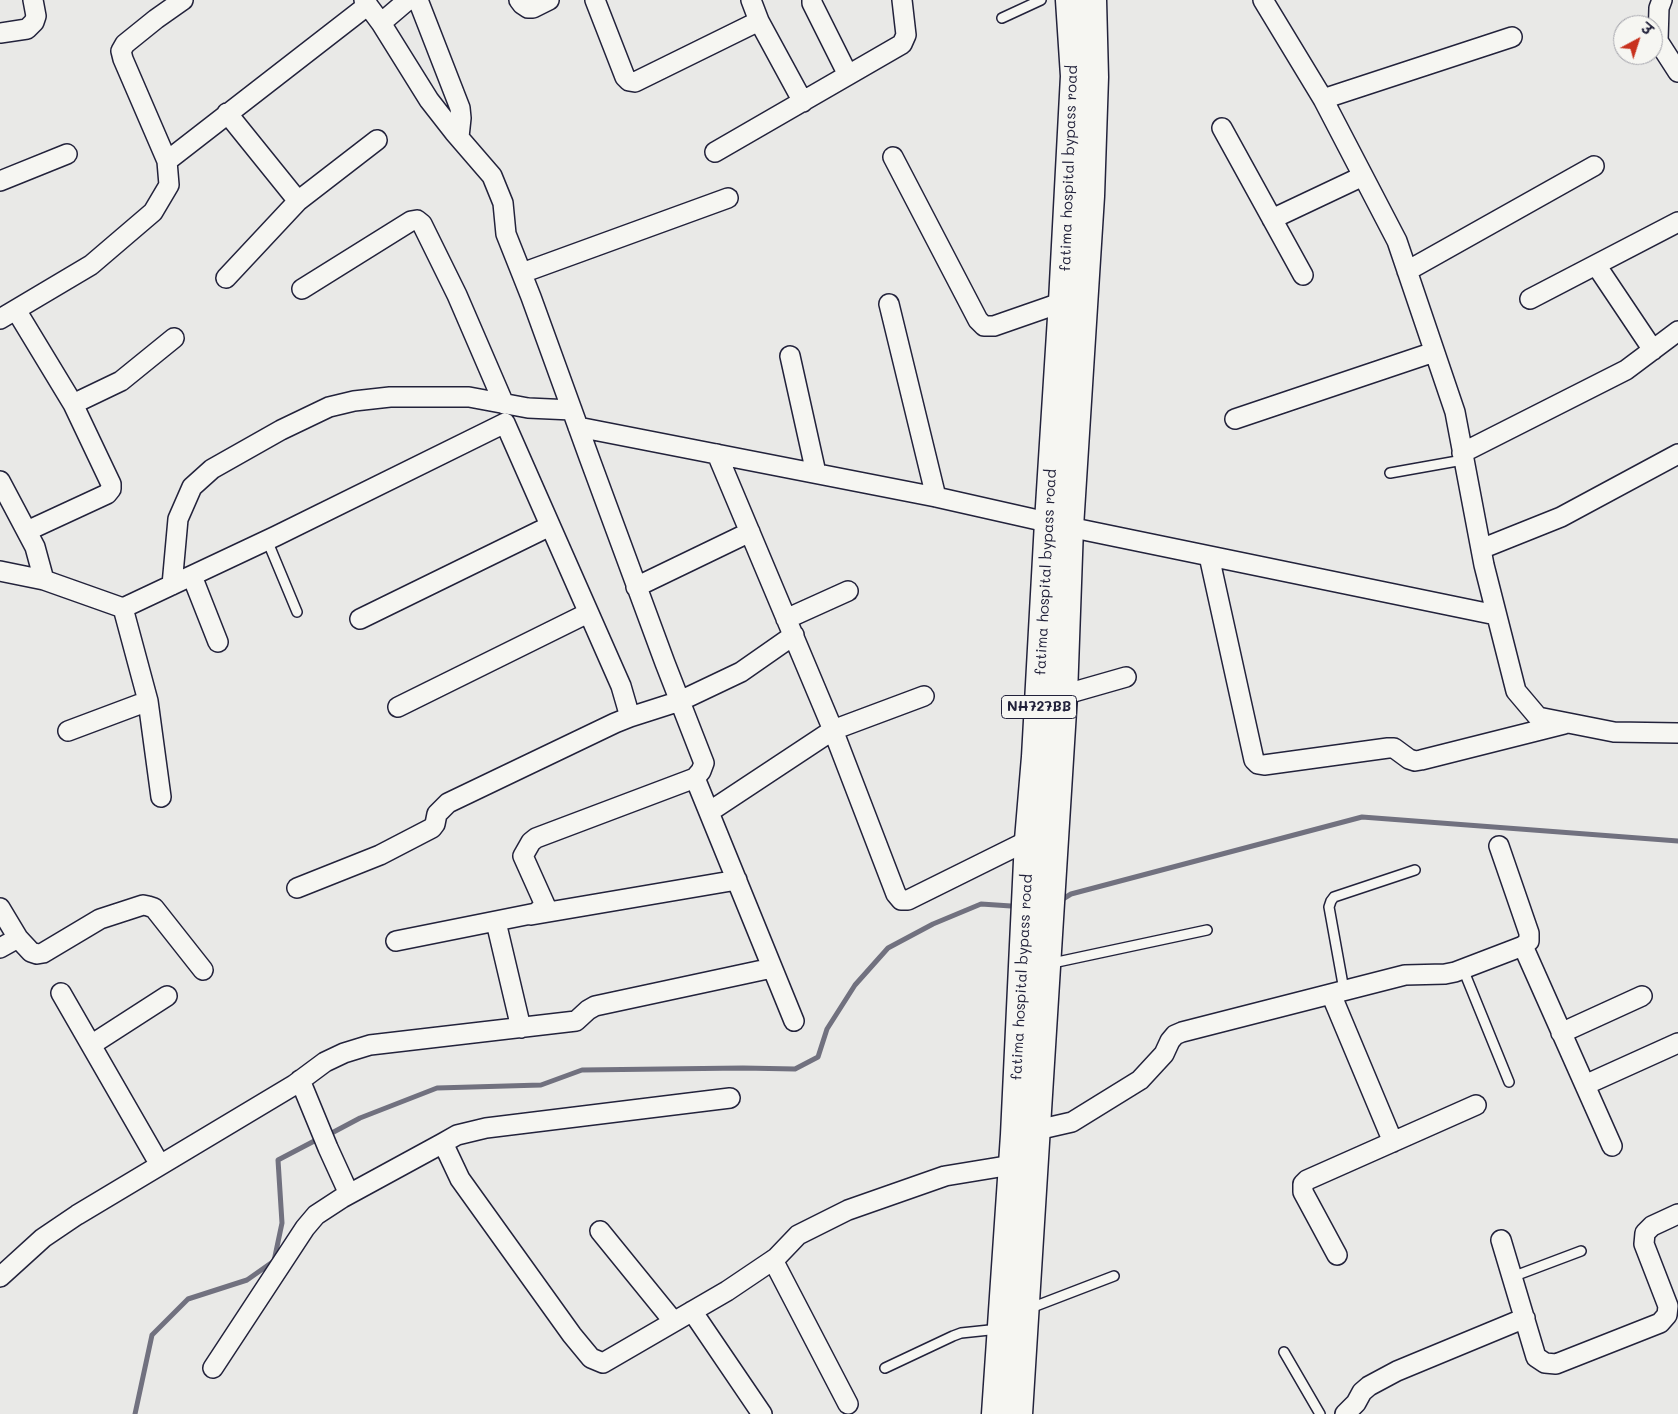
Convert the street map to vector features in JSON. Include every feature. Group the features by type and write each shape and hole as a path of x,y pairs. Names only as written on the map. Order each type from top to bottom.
{"highway":[{"name":"fatima hospital bypass road","path":"996,1414 1002,1329 1023,1166 1037,1130 1046,965 1047,758 1059,524 1064,302 1075,76 1070,0"},
{"name":"fatima hospital bypass road","path":"1018,1414 1025,1310 1023,1166 1015,1135 1029,840 1063,695 1059,524 1090,196 1094,77 1092,0"}],"street":[{"path":"0,33 27,29 34,22 36,16 33,0"},
{"path":"27,531 108,494 111,484 73,404 8,315 91,265 153,212 170,185 167,161 123,60 121,51 125,44 183,0"},
{"path":"381,23 408,0"},
{"path":"418,0 460,108 459,137"},
{"path":"519,0 528,8 533,8 549,0"},
{"path":"595,0 625,77 629,81 635,82 759,21"},
{"path":"751,0 759,21 802,102"},
{"path":"812,0 848,76"},
{"path":"716,152 902,44 906,35 902,0"},
{"path":"1264,0 1323,99 1397,241 1455,412 1462,457 1481,549 1516,691 1538,716 1614,732 1678,733"},
{"path":"1662,0 1659,8 1658,41 1678,72"},
{"path":"167,161 366,2 429,100 492,176 502,204 506,234 522,273 636,587 704,763 696,778 536,838 531,842 523,856 545,904 536,913 528,916"},
{"path":"1323,99 1512,37"},
{"path":"227,113 298,201"},
{"path":"1222,128 1303,275"},
{"path":"226,278 298,201 377,140"},
{"path":"0,181 67,154"},
{"path":"893,157 978,320 984,326 994,326 1064,302"},
{"path":"1407,271 1594,166"},
{"path":"1272,219 1363,176"},
{"path":"522,273 728,198"},
{"path":"302,289 411,221 417,220 422,224 457,295 505,423 621,686 630,717"},
{"path":"1530,299 1678,222"},
{"path":"1596,265 1653,350"},
{"path":"889,304 936,497"},
{"path":"1462,457 1626,370 1678,331"},
{"path":"73,404 121,381 174,338"},
{"path":"1235,419 1434,352"},
{"path":"790,356 816,473"},
{"path":"172,585 178,519 192,486 212,469 281,430 329,407 354,401 390,397 469,397 575,418 717,454 936,497 1496,615"},
{"path":"0,571 44,580 122,608 268,540 505,423"},
{"path":"717,454 833,730 896,894 901,900 908,900 1029,840"},
{"path":"1481,549 1561,517 1678,454"},
{"path":"0,481 35,547 44,580"},
{"path":"360,619 550,526"},
{"path":"636,587 750,532"},
{"path":"1209,556 1254,760 1258,764 1264,765 1388,748 1394,748 1415,761 1570,723"},
{"path":"192,576 218,642"},
{"path":"296,888 380,855 432,828 437,814 448,803 615,723 680,701 741,672 790,627 848,591"},
{"path":"122,608 148,701 161,797"},
{"path":"398,707 588,613"},
{"path":"1063,695 1126,677"},
{"path":"709,812 833,730 924,696"},
{"path":"68,731 148,701"},
{"path":"696,778 794,1021"},
{"path":"1037,1130 1072,1122 1140,1080 1164,1054 1175,1035 1182,1032 1405,975 1445,974 1523,946 1529,941 1529,933 1499,846"},
{"path":"396,941 737,880"},
{"path":"0,908 18,938 32,952 37,954 100,919 143,905 148,906 154,908 203,970"},
{"path":"496,922 521,1028"},
{"path":"0,948 18,938"},
{"path":"1523,946 1612,1146"},
{"path":"0,1277 43,1238 77,1215 300,1080 325,1062 344,1053 370,1045 576,1021 595,1006 772,968"},
{"path":"1338,992 1393,1142"},
{"path":"61,993 160,1165"},
{"path":"91,1046 167,996"},
{"path":"1561,1033 1642,996"},
{"path":"1585,1086 1678,1044"},
{"path":"300,1080 349,1194"},
{"path":"213,1368 305,1228 316,1215 349,1194 457,1135 486,1128 730,1098"},
{"path":"1337,1255 1303,1192 1303,1184 1307,1180 1476,1105"},
{"path":"443,1143 460,1179 591,1358 603,1363 727,1291 773,1260 798,1235 848,1210 945,1176 1023,1166"},
{"path":"1500,1240 1536,1357 1545,1363 1556,1364 1660,1323 1667,1315 1668,1306 1644,1244 1645,1233 1652,1226 1678,1214"},
{"path":"600,1231 674,1322"},
{"path":"773,1260 848,1404"},
{"path":"692,1311 762,1414"},
{"path":"1345,1414 1369,1386 1397,1371 1525,1318"}],"lane":[{"path":"1002,18 1041,0"},
{"path":"1390,473 1462,457"},
{"path":"268,540 297,612"},
{"path":"1338,992 1329,907 1334,897 1415,870"},
{"path":"1046,965 1207,930"},
{"path":"1463,969 1509,1082"},
{"path":"1512,1278 1581,1251"},
{"path":"1025,1310 1114,1276"},
{"path":"885,1368 960,1333 1002,1329"},
{"path":"1284,1352 1320,1414"}],"waterway":[{"path":"1058,902 1071,894 1362,817 1678,841"},
{"path":"328,1135 360,1118 437,1088 541,1085 582,1070 795,1069 818,1057 827,1029 855,985 888,948 933,924 981,904 1011,906"},
{"path":"135,1414 152,1335 188,1299 247,1280 274,1261 282,1223 278,1160 320,1138"}]}
